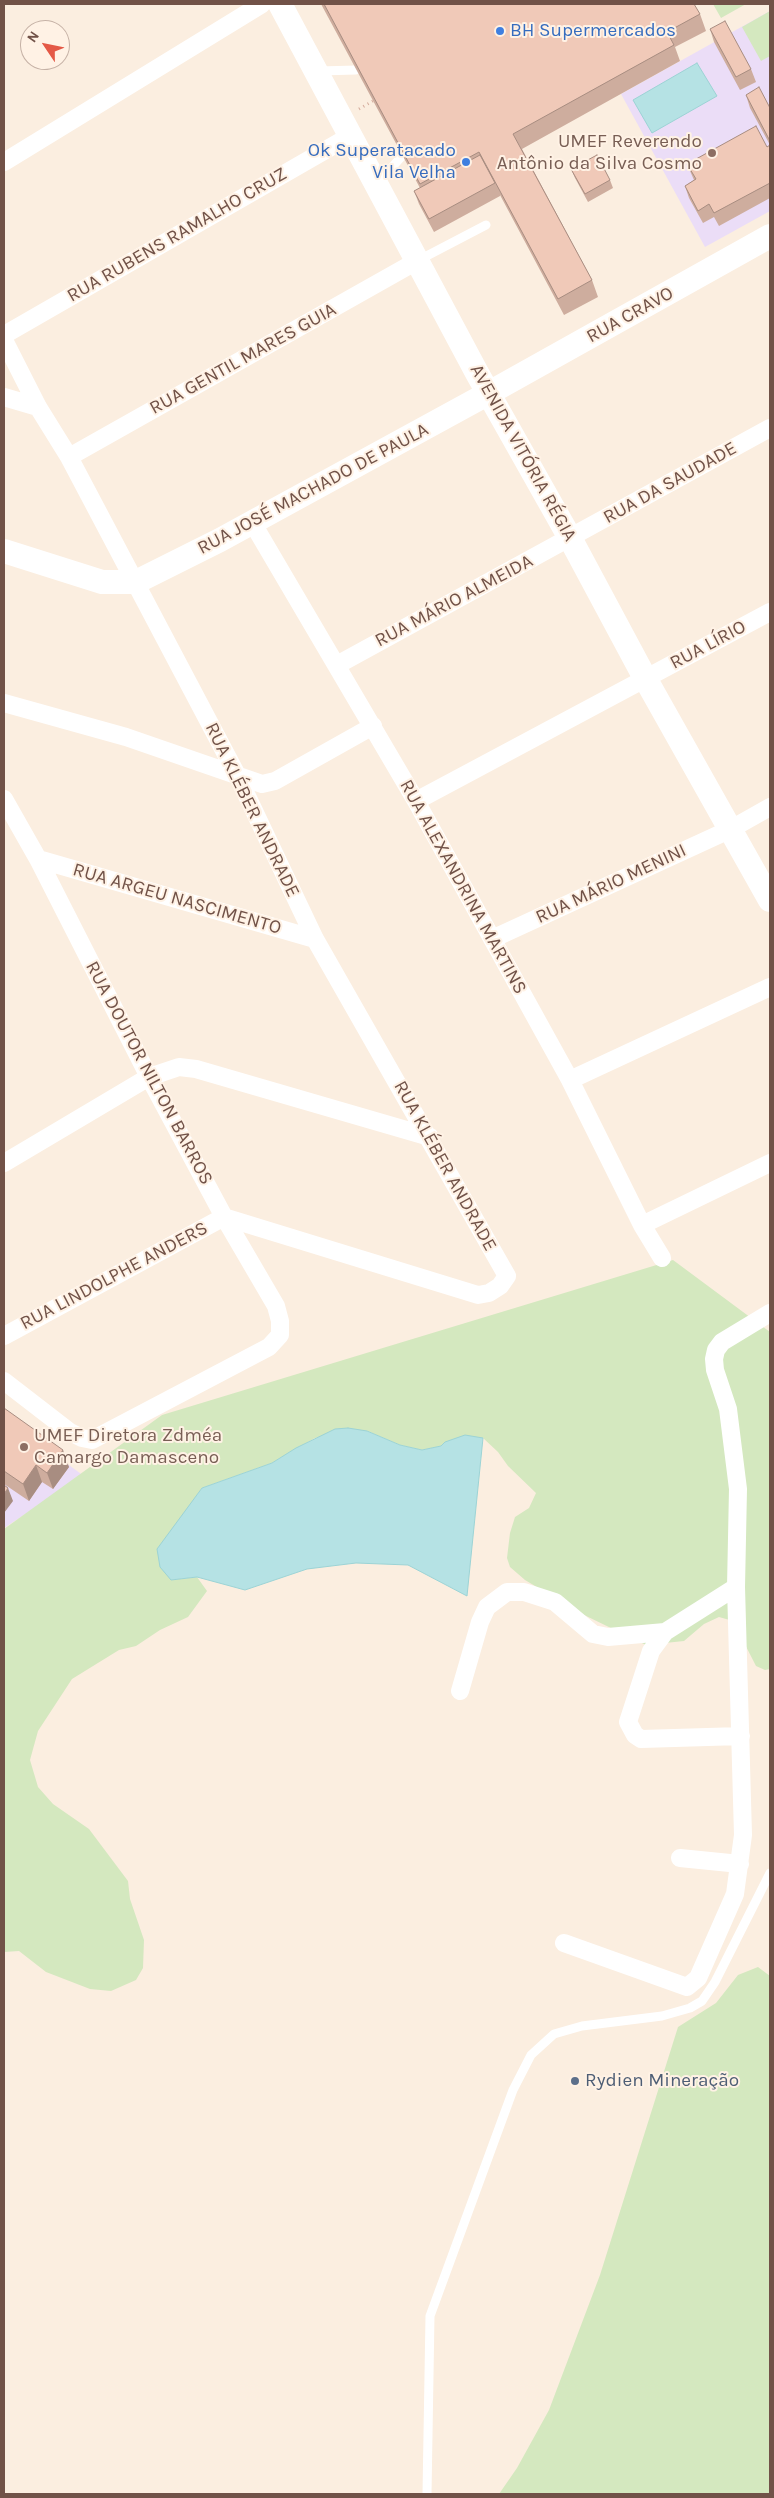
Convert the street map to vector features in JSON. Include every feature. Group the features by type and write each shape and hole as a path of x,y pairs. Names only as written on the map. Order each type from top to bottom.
{"street":[{"path":"4,162 262,4"},
{"name":"AVENIDA VITÓRIA RÉGIA","path":"280,4 489,393 645,678 770,900"},
{"name":"RUA RUBENS RAMALHO CRUZ","path":"4,335 350,136"},
{"name":"RUA CRAVO","path":"489,393 770,236"},
{"name":"RUA GENTIL MARES GUIA","path":"69,457 417,261"},
{"name":"RUA KLÉBER ANDRADE","path":"4,340 38,407 69,457 136,582 238,777 315,939 430,1137 507,1276 500,1286 489,1293 478,1294 224,1217"},
{"name":"RUA JOSÉ MACHADO DE PAULA","path":"136,582 252,522 489,393"},
{"path":"4,397 38,407"},
{"name":"RUA DA SAUDADE","path":"570,538 770,428"},
{"name":"RUA ALEXANDRINA MARTINS","path":"252,522 416,801 570,1080 642,1225 662,1258"},
{"name":"RUA MÁRIO ALMEIDA","path":"337,664 570,538"},
{"path":"4,551 102,582 136,582"},
{"name":"RUA LÍRIO","path":"416,801 770,612"},
{"path":"4,703 126,737 262,784 274,781 372,726"},
{"name":"RUA DOUTOR NILTON BARROS","path":"4,799 38,858 149,1077 224,1217 276,1306 280,1321 280,1335 269,1347 92,1440 82,1438 70,1432 4,1381"},
{"name":"RUA MÁRIO MENINI","path":"492,939 731,829 770,807"},
{"name":"RUA ARGEU NASCIMENTO","path":"38,858 315,939"},
{"path":"570,1080 770,987"},
{"path":"5,1159 149,1077 179,1067 196,1069 430,1137"},
{"path":"642,1225 770,1163"},
{"name":"RUA LINDOLPHE ANDERS","path":"4,1336 224,1217"},
{"path":"564,1943 687,1987 698,1978 735,1894 743,1835 736,1587 738,1489 728,1409 715,1370 714,1359 716,1350 722,1342 770,1313"},
{"path":"736,1587 665,1632 651,1651 628,1722 636,1735 641,1739 650,1740 683,1736 740,1736"},
{"path":"460,1691 480,1622 487,1607 507,1592 524,1592 556,1602 594,1634 608,1637 665,1632"},
{"path":"680,1858 740,1864"}],"lane":[{"path":"316,71 356,70"},
{"path":"376,184 402,156"},
{"path":"417,261 486,225"},
{"path":"427,2494 430,2316 513,2090 531,2055 554,2034 582,2026 662,2016 690,2008 702,2001 715,1982 770,1873"}],"shaded area":[{"name":"UMEF Reverendo Antônio da Silva Cosmo","path":"770,11 770,211 705,247 621,94"},
{"name":"UMEF Diretora Zdméa Camargo Damasceno","path":"4,1418 84,1476 4,1528"}],"green space":[{"path":"713,4 746,4 721,18"},
{"path":"770,11 770,56 761,61 742,27"},
{"path":"673,1260 770,1332 770,1669 765,1670 756,1666 733,1621 719,1617 704,1624 684,1641 646,1645 582,1614 525,1580 510,1567 507,1558 510,1533 515,1517 529,1508 536,1493 483,1438 422,1450 400,1445 367,1431 315,1438 272,1463 202,1488 184,1515 171,1580 197,1577 207,1591 188,1617 160,1630 136,1646 119,1650 72,1679 38,1731 30,1760 38,1787 53,1804 89,1829 128,1881 130,1899 144,1940 143,1968 136,1980 111,1991 90,1989 46,1972 19,1951 4,1952 4,1529 162,1415"},
{"path":"758,1967 770,1976 770,2494 499,2494 517,2468 549,2410 600,2275 678,2027 716,2003 738,1975"}],"water":[{"path":"697,63 717,96 652,133 633,100"},
{"path":"348,1428 367,1431 400,1445 422,1450 441,1446 445,1442 465,1435 483,1438 467,1596 408,1565 356,1563 307,1569 245,1590 197,1577 171,1580 160,1567 157,1549 202,1488 272,1463 296,1448 335,1429"}],"building":[{"name":"Ok Superatacado Vila Velha","path":"324,4 694,4 700,14 667,32 674,45 513,134 592,280 558,299 479,152 420,184"},
{"path":"725,21 751,69 736,77 710,29"},
{"path":"759,87 770,108 770,141 746,95"},
{"path":"756,126 767,147 770,145 770,183 714,213 709,204 698,211 685,186 696,179 687,164"},
{"path":"480,155 495,183 429,219 414,191"},
{"path":"597,155 610,180 585,194 571,169"},
{"path":"4,1408 63,1450 47,1473 36,1465 23,1484 4,1471"},
{"path":"4,1485 8,1488 4,1494"}],"place":[{"name":"BH Supermercados","path":"500,31"},
{"name":"UMEF Reverendo Antônio da Silva Cosmo","path":"712,153"},
{"name":"Ok Superatacado Vila Velha","path":"466,162"},
{"name":"UMEF Diretora Zdméa Camargo Damasceno","path":"24,1447"},
{"name":"Rydien Mineração","path":"575,2081"}]}
